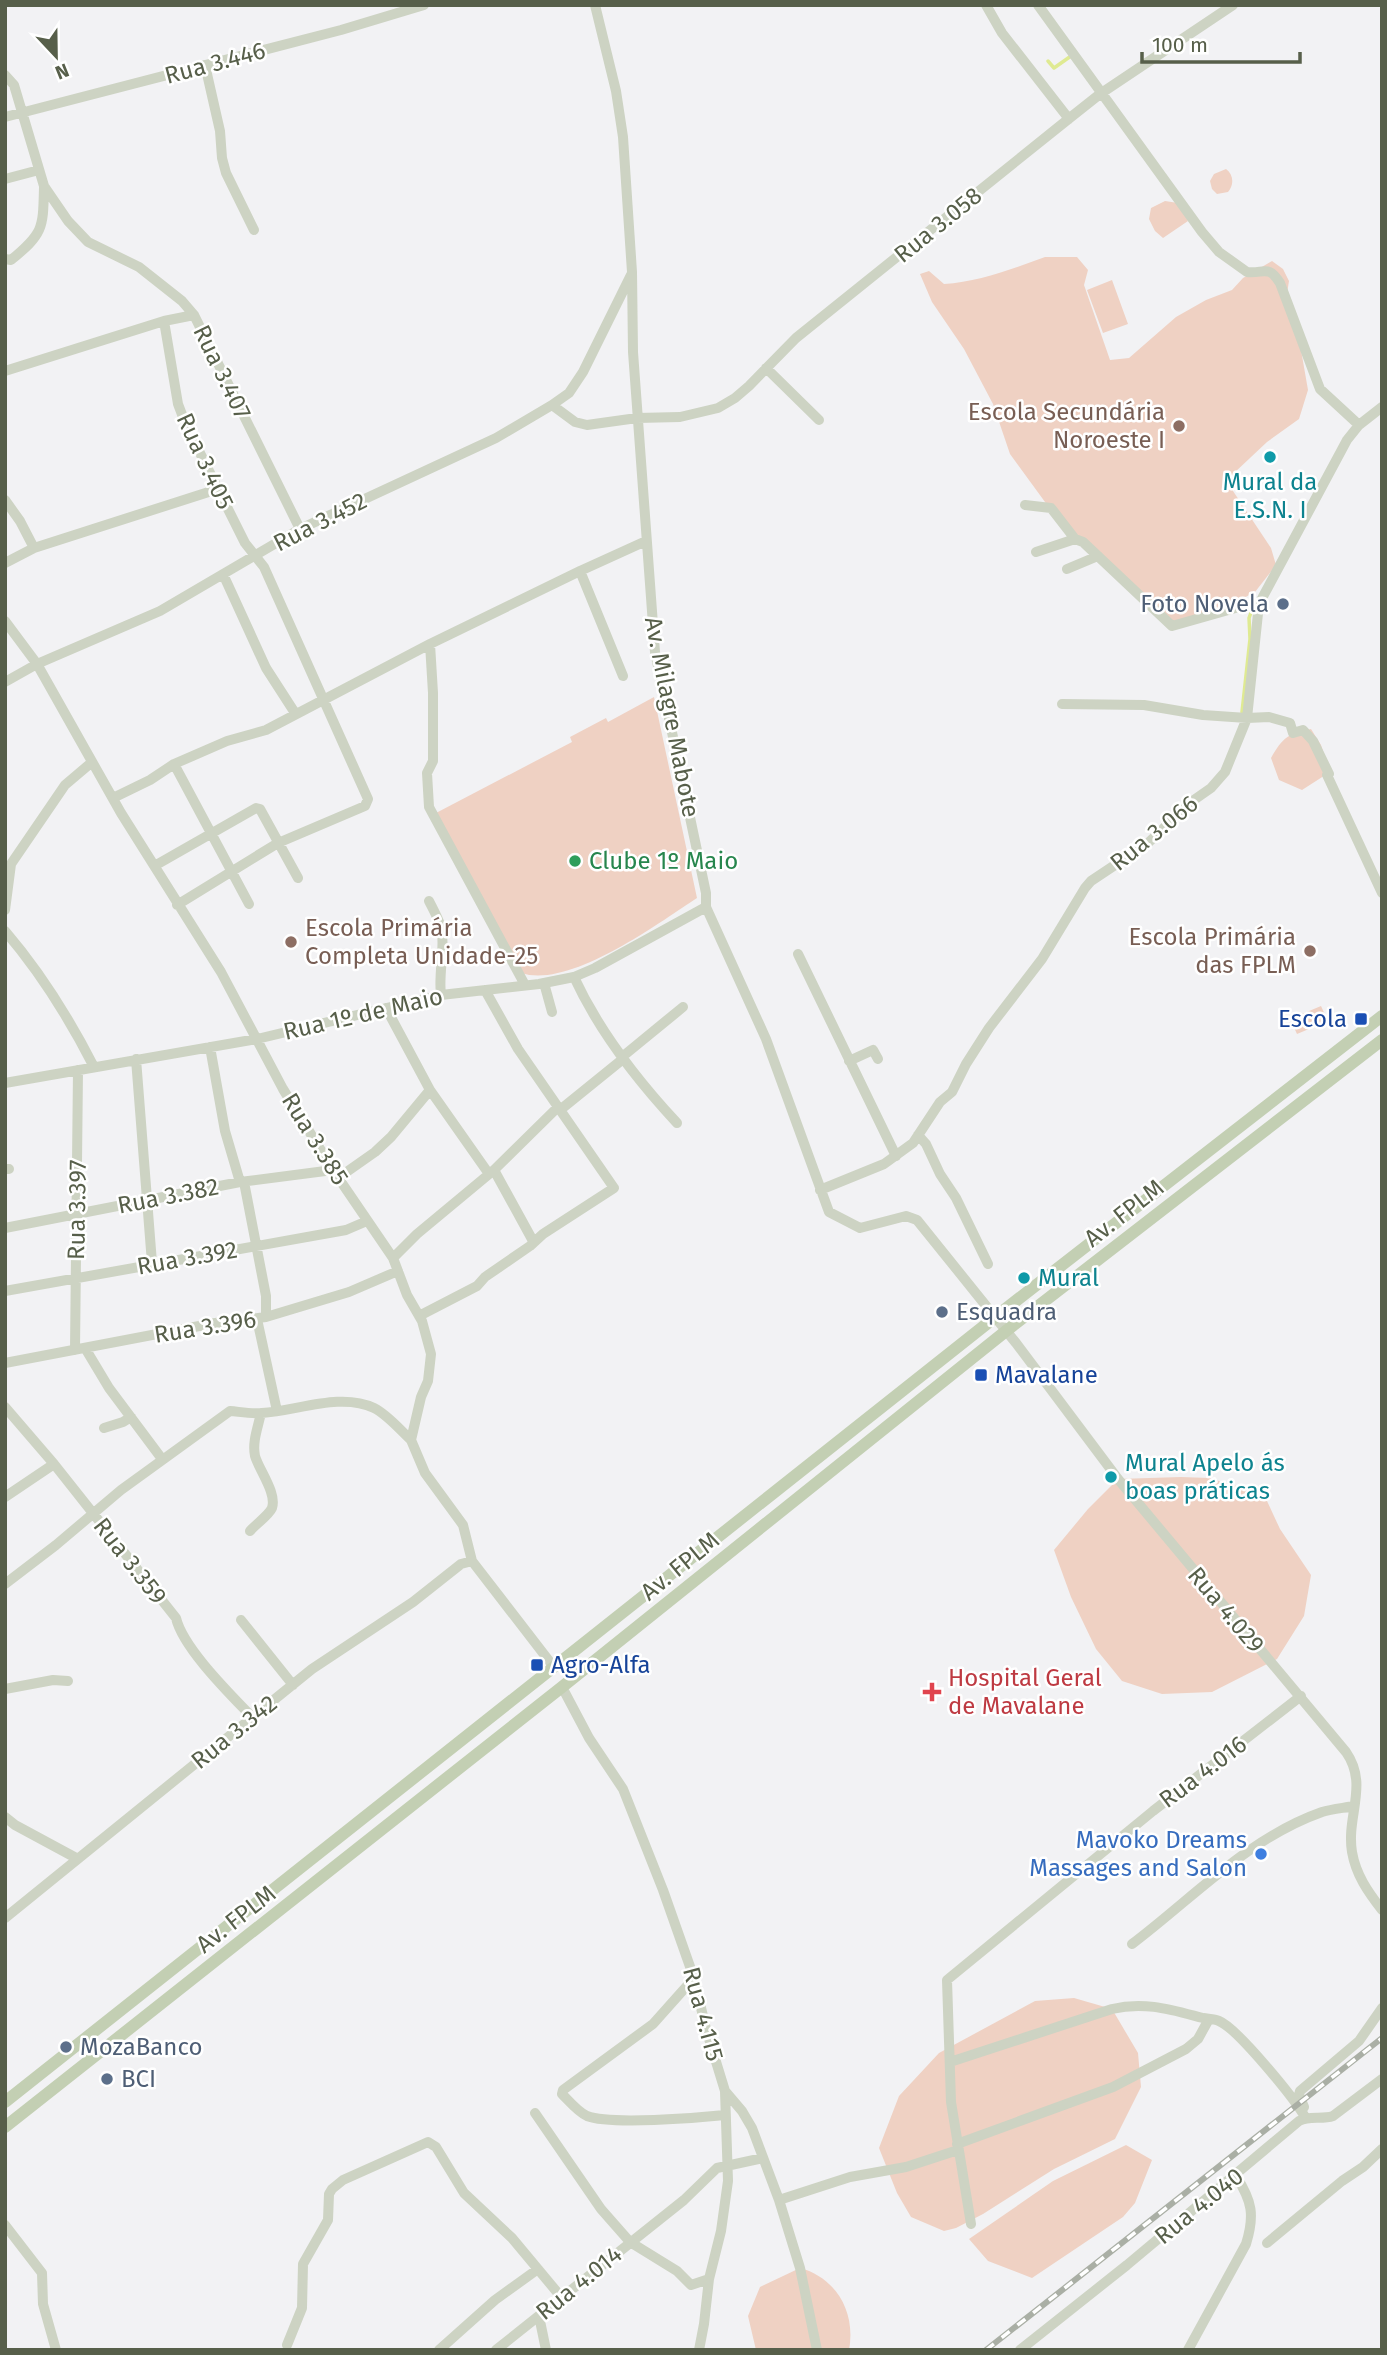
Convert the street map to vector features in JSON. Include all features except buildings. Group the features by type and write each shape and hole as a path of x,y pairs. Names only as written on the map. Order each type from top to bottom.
{"main road":[{"name":"Av. FPLM","path":"5,2102 1008,1307 1382,1016"},
{"name":"Av. FPLM","path":"5,2127 562,1687 1006,1331 1382,1040"},
{"path":"498,1712 511,1727"},
{"path":"125,2007 138,2023"}],"street":[{"name":"Rua 3.446","path":"5,117 362,24 424,5"},
{"name":"Av. Milagre Mabote","path":"595,5 616,91 623,137 632,272 631,307 637,418 655,652 706,893 706,907 766,1040 829,1212 860,1228 906,1216 918,1220 1006,1331"},
{"path":"986,5 1002,33 1069,119"},
{"path":"1038,5 1202,232 1219,251 1247,272 1266,270 1275,275 1320,389 1359,425"},
{"name":"Rua 3.058","path":"637,418 680,417 718,408 735,398 814,323 1069,119 1102,93 1233,5"},
{"path":"205,65 220,131 226,173 254,230"},
{"name":"Rua 3.407","path":"5,75 14,85 44,186 78,233 89,242 139,267 182,301 194,315 300,529"},
{"path":"5,179 39,170"},
{"path":"5,260 11,260 30,244 42,227 44,186"},
{"name":"Rua 3.452","path":"5,682 37,664 135,623 300,529 496,438 552,405 569,393 583,372 632,272"},
{"path":"5,371 164,321 194,315"},
{"name":"Rua 3.405","path":"164,321 178,404 186,425 245,543 264,567 368,799 365,806 278,843"},
{"path":"766,368 819,420"},
{"path":"552,405 580,425 637,418"},
{"name":"Rua 3.066","path":"820,1190 884,1164 913,1143 940,1102 952,1092 989,1028 1042,959 1085,888 1091,881 1148,843 1191,802 1211,788 1225,772 1247,718 1259,604 1347,440 1359,425 1382,407"},
{"path":"5,563 34,548 218,489"},
{"path":"5,500 34,548"},
{"path":"1025,505 1051,508 1075,539 1083,542 1172,626 1259,604"},
{"path":"1036,552 1075,539"},
{"path":"113,798 150,780 174,764 226,741 266,730 430,644 580,570 646,541"},
{"path":"1067,569 1098,556"},
{"path":"580,570 623,676"},
{"path":"222,574 266,668 295,713"},
{"name":"Rua 3.385","path":"5,621 37,664 91,763 221,972 283,1089 335,1174 393,1258 426,1334 431,1364 411,1440"},
{"path":"430,644 433,761 427,773 429,807 524,985"},
{"path":"1062,704 1143,705 1203,715 1269,717 1290,723 1293,733 1303,730 1313,741 1382,893"},
{"path":"5,910 11,864 65,785 91,763"},
{"path":"174,764 249,904"},
{"path":"156,865 256,808 260,809 298,878"},
{"path":"177,905 278,843"},
{"path":"429,901 441,928 441,995"},
{"name":"Rua 1º de Maio","path":"5,1083 257,1039 441,995 575,977 706,907"},
{"path":"5,931 37,970 72,1024 94,1067"},
{"path":"798,954 896,1156"},
{"path":"575,977 592,1012 623,1058 677,1123"},
{"path":"544,983 552,1012"},
{"path":"419,1316 477,1286 534,1241 614,1188 504,1027 485,990"},
{"path":"386,1007 430,1090 491,1172 534,1241"},
{"path":"393,1258 559,1108 683,1007"},
{"path":"210,1047 225,1131 242,1182 257,1245 266,1296 262,1318 277,1411"},
{"path":"849,1061 873,1050 878,1059"},
{"path":"136,1059 152,1264"},
{"name":"Rua 3.397","path":"78,1070 76,1278 80,1349"},
{"path":"335,1174 375,1152 430,1090"},
{"path":"918,1135 926,1144 940,1174 956,1198 988,1264"},
{"name":"Rua 3.382","path":"5,1228 242,1182 335,1174"},
{"name":"Rua 3.392","path":"5,1291 346,1230 367,1221"},
{"name":"Rua 3.396","path":"5,1363 215,1323 262,1318 349,1292 398,1271"},
{"name":"Rua 4.029","path":"1006,1331 1118,1479 1212,1594 1301,1696 1352,1761 1358,1787 1354,1806 1352,1850 1363,1884 1382,1910"},
{"path":"80,1349 162,1459"},
{"path":"5,1584 56,1545 93,1512 230,1411 261,1413 306,1405 354,1403 373,1408 411,1440 425,1473 463,1525 472,1561 553,1666"},
{"name":"Rua 3.359","path":"6,1409 54,1464 176,1618 178,1628 223,1687 251,1716"},
{"path":"250,1531 271,1511 273,1501 256,1458 254,1445 261,1413"},
{"path":"104,1428 131,1417"},
{"path":"5,1497 54,1464"},
{"name":"Rua 3.342","path":"5,1917 312,1669 413,1602 461,1564 472,1561"},
{"path":"241,1620 293,1685"},
{"path":"5,1689 27,1684 68,1681"},
{"name":"Rua 4.115","path":"562,1687 589,1738 623,1789 663,1890 694,1978 725,2091 752,2128 779,2200 800,2268 817,2350"},
{"name":"Rua 4.016","path":"950,2062 946,1983 949,1977 1153,1811 1301,1696"},
{"path":"1132,1944 1256,1846 1324,1811 1354,1806"},
{"path":"5,1817 78,1859"},
{"path":"694,1978 653,2024 562,2090 562,2094 584,2115 612,2120 725,2115"},
{"path":"971,2224 951,2102 950,2062 1124,2006 1167,2008 1222,2022 1297,2104 1305,2117"},
{"path":"1305,2117 1306,2111 1299,2095 1300,2091 1359,2041 1382,2008"},
{"path":"779,2200 849,2177 906,2167 1113,2087 1186,2049 1198,2039 1209,2019"},
{"path":"1305,2117 1325,2119 1334,2116 1382,2079"},
{"path":"699,2350 709,2279 721,2231 728,2165 725,2091"},
{"path":"535,2113 601,2209 630,2242 677,2271 691,2285 709,2279"},
{"name":"Rua 4.040","path":"1020,2350 1305,2117"},
{"path":"287,2345 302,2308 303,2264 328,2220 327,2199 332,2189 343,2180 426,2143 432,2143 436,2147 464,2193 512,2238 562,2298"},
{"path":"1267,2243 1382,2150"},
{"path":"728,2165 763,2158"},
{"name":"Rua 4.014","path":"496,2350 684,2200 718,2168 728,2165"},
{"path":"1188,2350 1246,2244 1252,2226 1249,2202 1236,2176"},
{"path":"5,2225 42,2273 43,2304 56,2350"},
{"path":"439,2350 495,2300 538,2269"},
{"path":"539,2316 545,2350"}],"shaded area":[{"path":"1226,169 1232,177 1231,186 1228,192 1217,194 1210,181 1214,174"},
{"path":"1165,201 1178,203 1188,221 1163,238 1155,231 1149,219 1151,208"},
{"name":"Escola Secundária Noroeste I","path":"1045,257 1077,257 1088,270 1084,285 1110,360 1129,358 1176,317 1206,300 1232,290 1243,278 1272,261 1283,269 1289,281 1285,306 1301,350 1308,390 1299,419 1267,442 1233,474 1233,491 1271,548 1276,565 1255,592 1202,620 1168,623 1078,541 1072,539 1010,454 993,404 964,349 932,302 920,274 929,271 944,284 957,283 995,274"},
{"path":"1112,280 1128,324 1103,333 1087,290"},
{"name":"Clube 1º Maio","path":"654,697 697,898 637,937 588,963 564,972 541,975 521,973 436,813 572,742 570,737 606,718 608,722"},
{"path":"1311,729 1321,745 1330,772 1302,790 1279,780 1271,758 1287,738"},
{"path":"1321,1006 1328,1021 1297,1034 1290,1019"},
{"path":"1209,1478 1243,1488 1267,1501 1280,1529 1311,1575 1304,1616 1277,1659 1212,1692 1162,1694 1122,1681 1096,1649 1071,1597 1054,1550 1088,1509 1118,1479"},
{"path":"1074,1998 1112,2009 1138,2053 1141,2087 1115,2139 1054,2169 956,2228 944,2231 911,2217 897,2193 879,2148 899,2096 939,2053 1035,2001"},
{"path":"1126,2145 1152,2160 1135,2203 1123,2217 1032,2278 988,2261 969,2239 1053,2181"},
{"path":"800,2268 824,2280 841,2299 850,2323 849,2350 756,2350 748,2316 760,2287"}],"waterway":[{"path":"1048,61 1054,68 1071,56"},
{"path":"1242,712 1250,639 1249,618 1253,607"}],"railway":[{"path":"986,2350 1382,2038"}],"place":[{"name":"Escola Secundária Noroeste I","path":"1179,426"},
{"name":"Mural da E.S.N. I","path":"1270,457"},
{"name":"Foto Novela","path":"1283,604"},
{"name":"Clube 1º Maio","path":"575,861"},
{"name":"Escola Primária Completa Unidade-25","path":"291,942"},
{"name":"Escola Primária das FPLM","path":"1310,951"},
{"name":"Escola","path":"1361,1019"},
{"name":"Mural","path":"1024,1278"},
{"name":"Esquadra","path":"942,1312"},
{"name":"Mavalane","path":"981,1375"},
{"name":"Mural Apelo ás boas práticas","path":"1111,1477"},
{"name":"Agro-Alfa","path":"537,1665"},
{"name":"Hospital Geral de Mavalane","path":"932,1692"},
{"name":"Mavoko Dreams Massages and Salon","path":"1261,1854"},
{"name":"MozaBanco","path":"66,2047"},
{"name":"BCI","path":"107,2079"}]}
